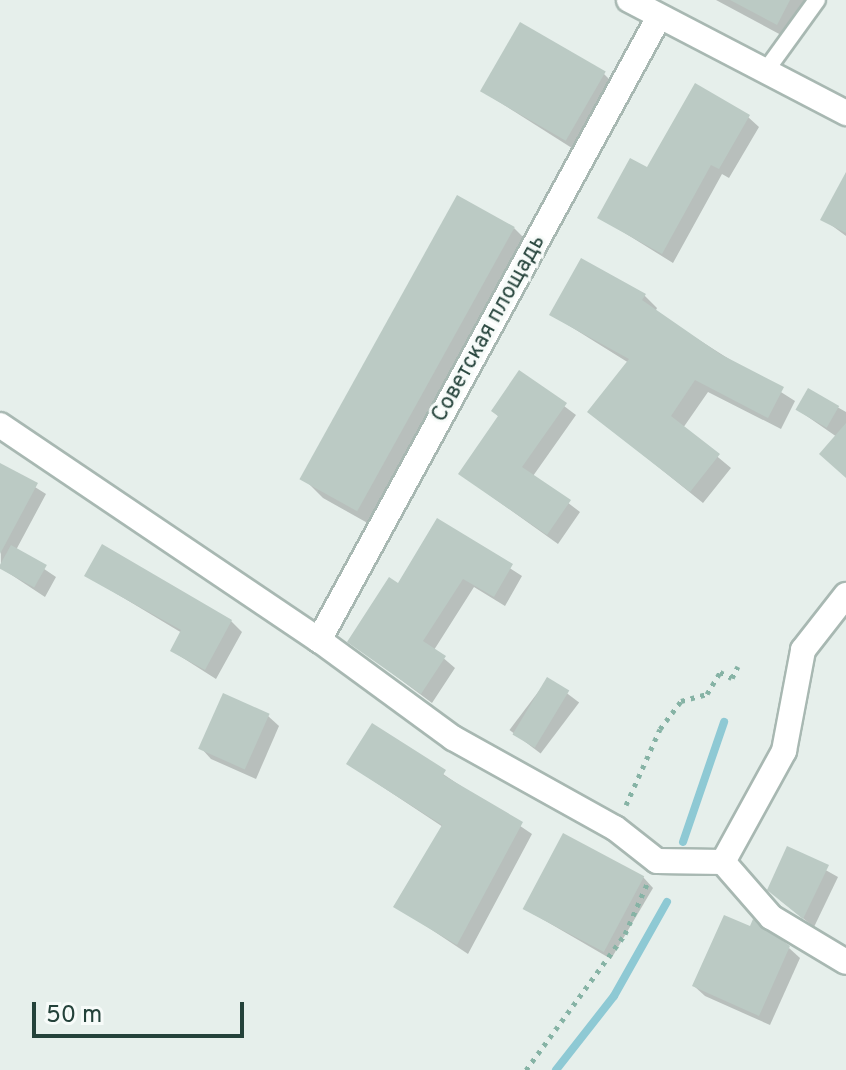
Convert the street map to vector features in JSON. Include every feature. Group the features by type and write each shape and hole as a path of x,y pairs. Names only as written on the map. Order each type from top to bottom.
{"street":[{"path":"629,0 767,69 846,113"},
{"name":"Советская площадь","path":"319,640 659,17"},
{"path":"0,425 319,640 453,738 615,828 657,861 723,862 771,917 846,962"},
{"path":"723,862 784,751 803,650 846,595"}],"lane":[{"path":"767,69 817,0"}],"path":[{"path":"615,828 660,729 681,701 707,694 720,672 732,678 738,666"},
{"path":"526,1070 625,934 657,861"}],"building":[{"path":"730,0 790,0 777,25"},
{"path":"520,22 606,72 566,141 480,91"},
{"path":"695,83 750,115 719,169 711,165 662,254 597,218 630,158 647,167"},
{"path":"846,172 846,233 820,220"},
{"path":"457,195 515,227 357,511 299,479"},
{"path":"581,258 646,294 642,300 720,354 784,387 768,418 695,380 671,416 720,454 690,492 587,412 629,359 549,315"},
{"path":"519,370 567,403 522,467 571,500 547,535 458,474 498,416 491,411"},
{"path":"808,388 839,406 827,428 796,410"},
{"path":"846,423 846,478 819,454"},
{"path":"0,463 38,483 0,554"},
{"path":"437,518 513,564 494,597 463,579 423,641 446,656 421,694 347,642 389,577 398,583"},
{"path":"102,544 232,620 205,670 170,651 181,630 84,576"},
{"path":"11,545 47,565 34,588 0,569"},
{"path":"547,677 569,690 535,748 512,734"},
{"path":"223,693 270,714 245,769 198,749"},
{"path":"372,723 446,770 443,775 523,822 457,945 393,907 442,825 346,764"},
{"path":"563,833 644,876 604,952 523,909"},
{"path":"787,846 829,865 803,919 767,890"},
{"path":"724,915 750,926 753,919 790,946 759,1016 692,986"}],"waterway":[{"path":"683,842 724,722"},
{"path":"556,1070 614,996 667,902"}]}
